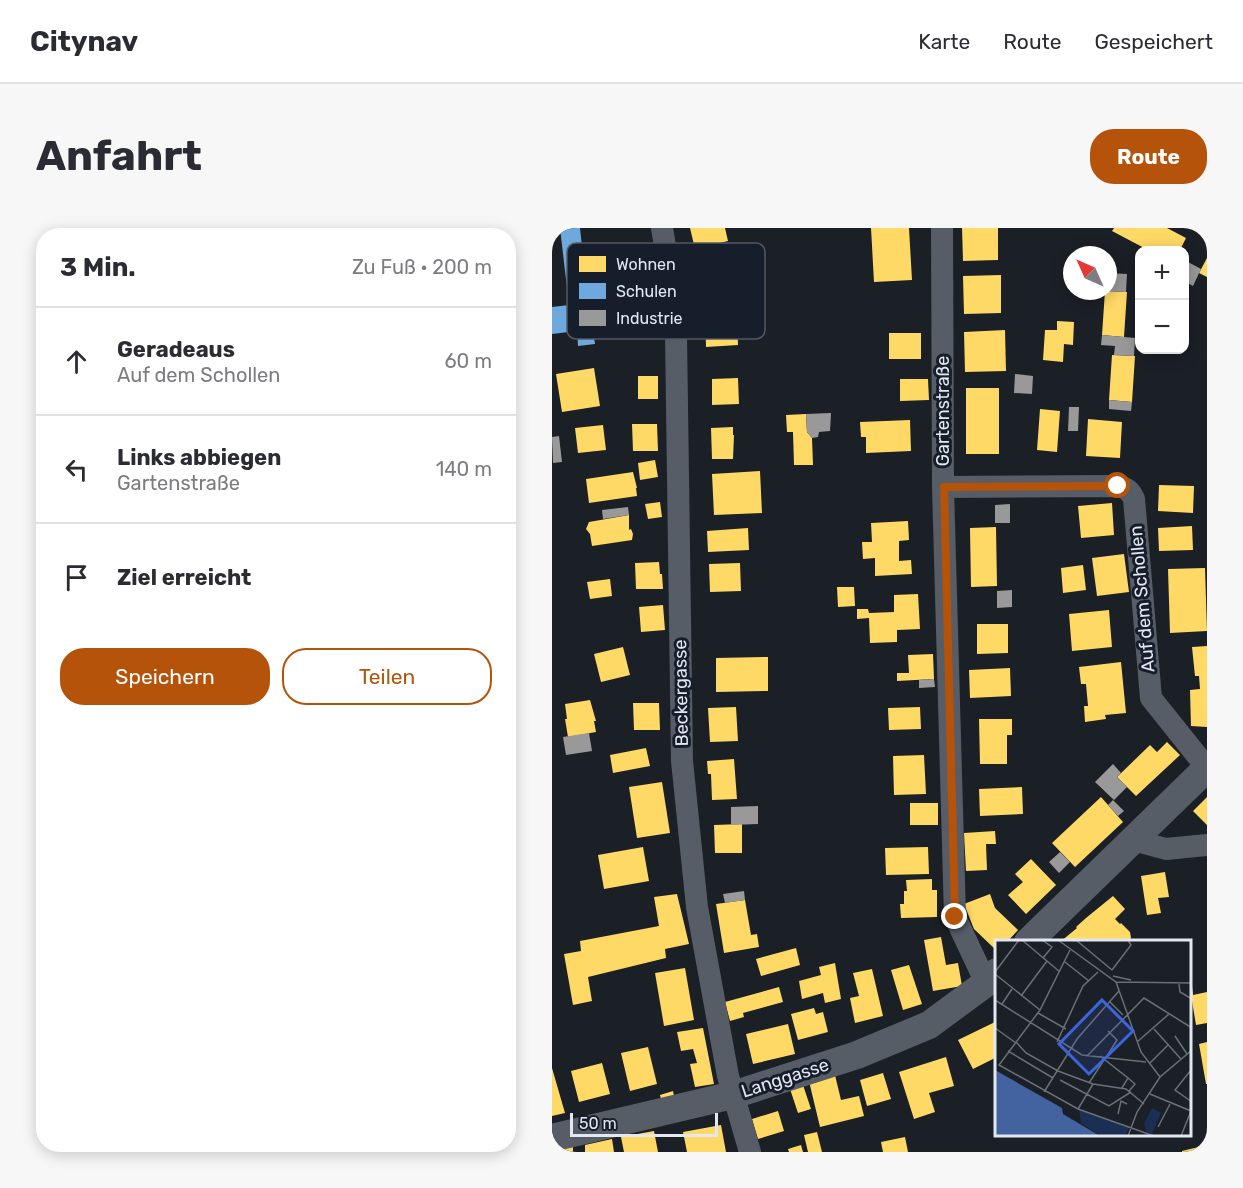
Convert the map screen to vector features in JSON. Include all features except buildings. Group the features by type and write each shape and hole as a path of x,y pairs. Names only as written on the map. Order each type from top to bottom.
{"street":[{"name":"Beckergasse","path":"662,228 664,243"},
{"name":"Gartenstraße","path":"942,228 944,487 955,917 992,977"},
{"name":"Beckergasse","path":"676,339 682,761 696,907 733,1095 750,1152"},
{"name":"Auf dem Schollen","path":"944,487 1118,486 1131,493 1134,499 1151,698 1207,768"},
{"path":"1030,940 1207,768"},
{"path":"1133,840 1166,849 1207,845"},
{"name":"Langgasse","path":"552,1138 733,1095 857,1055 929,1025 992,977"}],"route":[{"path":"955,917 944,487 1118,486"}]}
